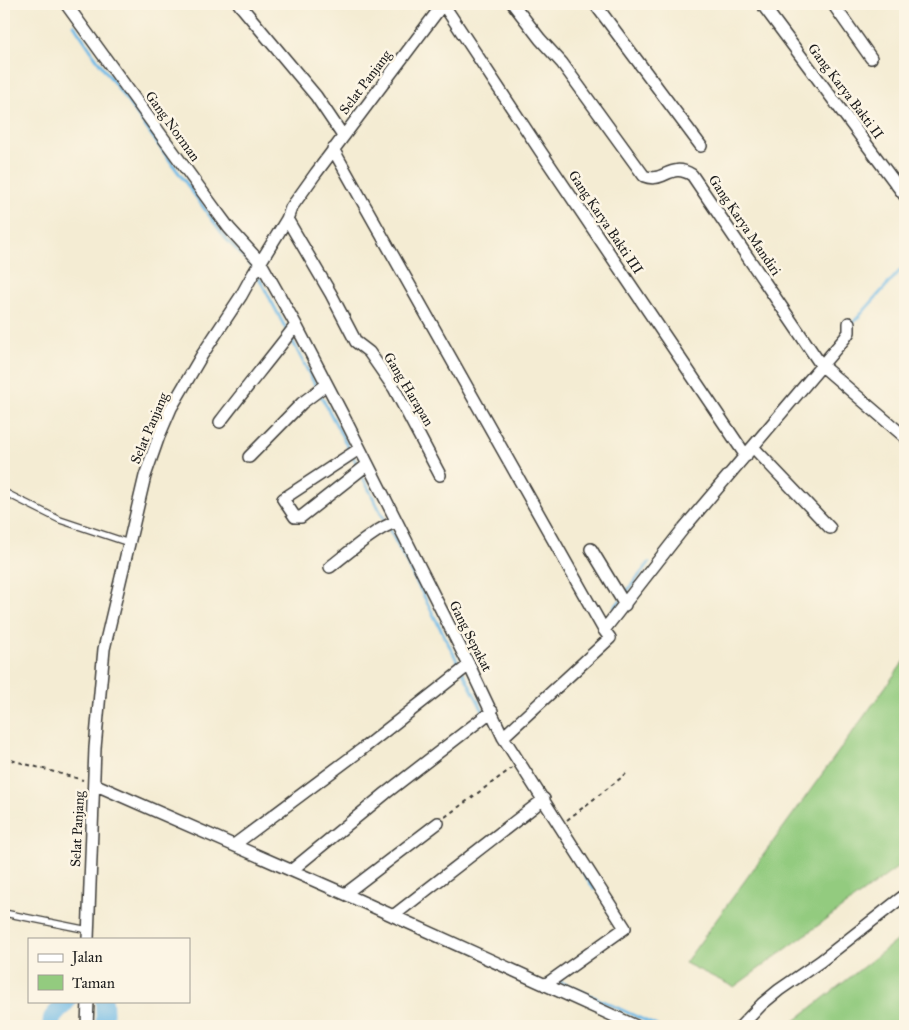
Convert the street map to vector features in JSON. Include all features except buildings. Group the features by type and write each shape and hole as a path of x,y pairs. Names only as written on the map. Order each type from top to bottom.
{"street":[{"name":"Gang Norman","path":"66,4 229,228 260,264"},
{"path":"239,4 316,96 343,136"},
{"name":"Selat Panjang","path":"88,934 95,748 104,649 145,476 170,408 241,296 292,208 333,149 443,4"},
{"name":"Gang Karya Bakti III","path":"443,4 541,152 746,451 830,528"},
{"name":"Gang Karya Mandiri","path":"513,4 562,63 644,176 656,178 675,170 681,170 692,175 821,365 905,436"},
{"path":"595,4 701,146"},
{"name":"Gang Karya Bakti II","path":"762,4 905,196"},
{"path":"834,4 872,58"},
{"path":"333,149 610,638 504,737"},
{"name":"Gang Harapan","path":"287,219 331,294 356,342 369,352 394,388 440,475"},
{"name":"Gang Sepakat","path":"260,264 291,331 390,525 467,666 488,713 504,737 540,802 560,826 625,928 545,985"},
{"path":"604,630 622,600 746,451 848,335 849,323"},
{"path":"220,422 257,372 291,331"},
{"path":"249,457 274,429 321,388"},
{"path":"353,453 283,499 295,517 301,517 362,469"},
{"path":"330,566 390,525"},
{"path":"591,549 622,600"},
{"path":"234,845 361,750 467,666"},
{"path":"292,870 378,799 488,713"},
{"path":"94,784 346,894 636,1026"},
{"path":"393,916 540,802"},
{"path":"346,894 438,823"},
{"path":"741,1026 762,1004 779,990 821,961 905,895"},
{"path":"87,1026 88,1004"}],"lane":[{"path":"4,492 60,520 129,543"},
{"path":"4,912 88,934"}],"path":[{"path":"4,758 94,784"},
{"path":"438,823 500,775 515,766"},
{"path":"560,826 626,774"}],"green space":[{"path":"905,660 905,862 734,987 685,963"},
{"path":"905,934 905,1026 788,1026"}],"waterway":[{"path":"74,25 227,240 253,267"},
{"path":"853,323 905,265"},
{"path":"257,274 287,331"},
{"path":"290,336 317,389"},
{"path":"320,394 359,468"},
{"path":"361,474 484,713"},
{"path":"623,596 649,563"},
{"path":"614,608 620,601"},
{"path":"540,806 594,889"},
{"path":"560,980 657,1026"},
{"path":"51,1026 52,1018 66,1002"},
{"path":"104,1002 105,1026"}]}
